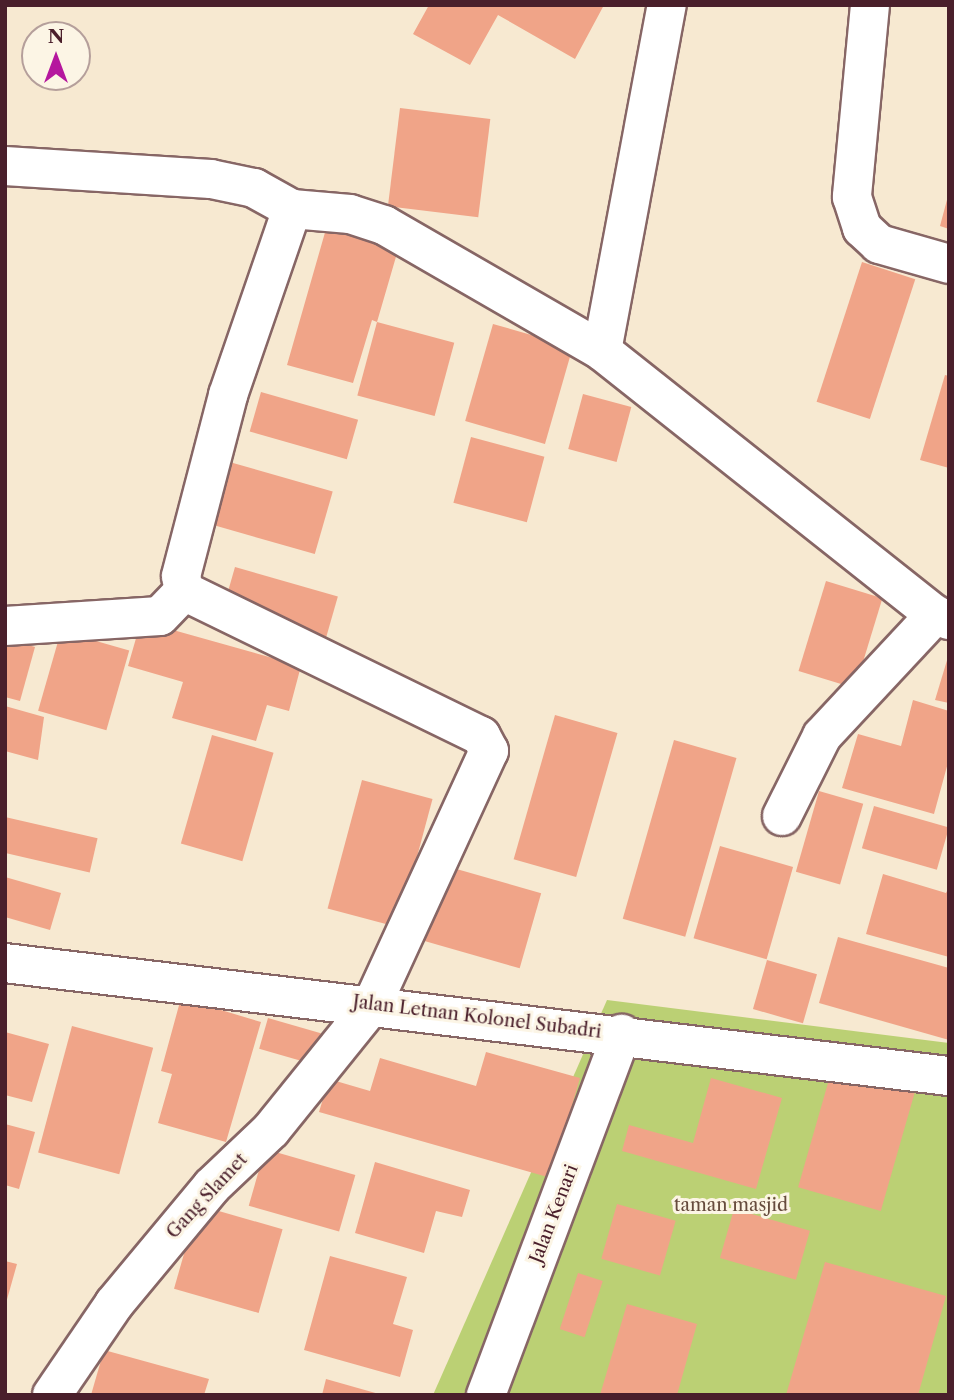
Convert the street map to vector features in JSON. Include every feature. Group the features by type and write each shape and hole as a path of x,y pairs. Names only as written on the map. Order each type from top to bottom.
{"street":[{"path":"602,351 667,5"},
{"path":"870,5 852,197 862,228 879,244 949,264"},
{"path":"5,166 211,178 254,188 292,209 350,214 384,225 602,351 942,617 822,736 782,816"},
{"path":"5,626 160,616 184,591 181,576 228,395 292,209"},
{"name":"Gang Slamet","path":"52,1395 114,1304 212,1186 271,1130 372,1005 489,751 481,736 184,591"},
{"name":"Jalan Letnan Kolonel Subadri","path":"5,962 622,1034 949,1076"},
{"name":"Jalan Kenari","path":"486,1395 622,1034"}],"green space":[{"name":"taman masjid","path":"607,1000 949,1043 949,1395 433,1395"}],"building":[{"path":"429,5 604,5 575,59 498,15 470,65 413,34"},
{"path":"400,108 490,119 478,217 388,206"},
{"path":"949,197 949,229 940,226"},
{"path":"328,222 400,243 377,322 372,320 353,383 287,365"},
{"path":"862,262 915,279 870,419 817,402"},
{"path":"377,322 454,343 435,416 357,395"},
{"path":"493,324 573,347 545,444 465,421"},
{"path":"945,375 949,376 949,468 920,460"},
{"path":"261,392 358,420 347,459 250,431"},
{"path":"583,394 631,407 617,462 568,449"},
{"path":"471,437 544,457 527,522 453,503"},
{"path":"226,461 333,492 315,554 208,523"},
{"path":"235,567 338,596 325,641 222,611"},
{"path":"826,581 882,598 855,688 799,671"},
{"path":"141,621 301,666 289,711 267,705 256,741 172,718 183,682 128,666"},
{"path":"61,631 129,651 106,730 38,711"},
{"path":"5,638 35,647 20,701 5,697"},
{"path":"949,657 949,703 935,700"},
{"path":"913,700 949,711 949,759 934,814 842,788 858,734 901,746"},
{"path":"5,706 44,717 38,760 5,751"},
{"path":"555,715 617,733 576,877 514,859"},
{"path":"212,735 274,753 242,861 181,844"},
{"path":"674,740 736,758 685,937 623,919"},
{"path":"362,780 433,799 398,927 328,908"},
{"path":"819,791 863,804 840,884 796,872"},
{"path":"874,806 949,827 937,870 862,848"},
{"path":"5,817 98,838 90,872 5,853"},
{"path":"720,846 793,867 767,959 694,938"},
{"path":"446,866 541,893 520,968 425,941"},
{"path":"883,874 946,893 949,887 949,957 866,934"},
{"path":"5,877 61,893 50,930 5,917"},
{"path":"838,937 949,968 949,1040 819,1003"},
{"path":"767,960 817,974 803,1023 753,1009"},
{"path":"181,998 261,1022 226,1142 158,1123 172,1074 161,1071"},
{"path":"268,1018 321,1033 312,1064 259,1049"},
{"path":"72,1026 153,1048 119,1174 38,1153"},
{"path":"5,1032 49,1044 32,1102 5,1095"},
{"path":"486,1052 580,1078 551,1178 319,1112 329,1079 370,1091 380,1058 476,1086"},
{"path":"832,1069 915,1093 881,1211 798,1187"},
{"path":"711,1078 782,1098 756,1189 622,1151 629,1125 693,1143"},
{"path":"5,1124 35,1132 19,1189 5,1185"},
{"path":"265,1149 355,1175 339,1232 249,1206"},
{"path":"375,1162 470,1190 462,1217 436,1211 424,1253 355,1233"},
{"path":"617,1204 676,1221 660,1276 601,1259"},
{"path":"198,1205 283,1229 259,1313 174,1289"},
{"path":"734,1209 810,1231 796,1280 720,1258"},
{"path":"330,1256 407,1277 393,1324 413,1330 400,1377 304,1350"},
{"path":"5,1261 17,1264 6,1303 5,1303"},
{"path":"825,1262 946,1296 918,1395 786,1395"},
{"path":"578,1273 603,1281 584,1337 560,1329"},
{"path":"627,1304 697,1324 677,1395 600,1395"},
{"path":"104,1350 209,1379 204,1395 91,1395"},
{"path":"326,1379 379,1394 379,1395 322,1395"}]}
